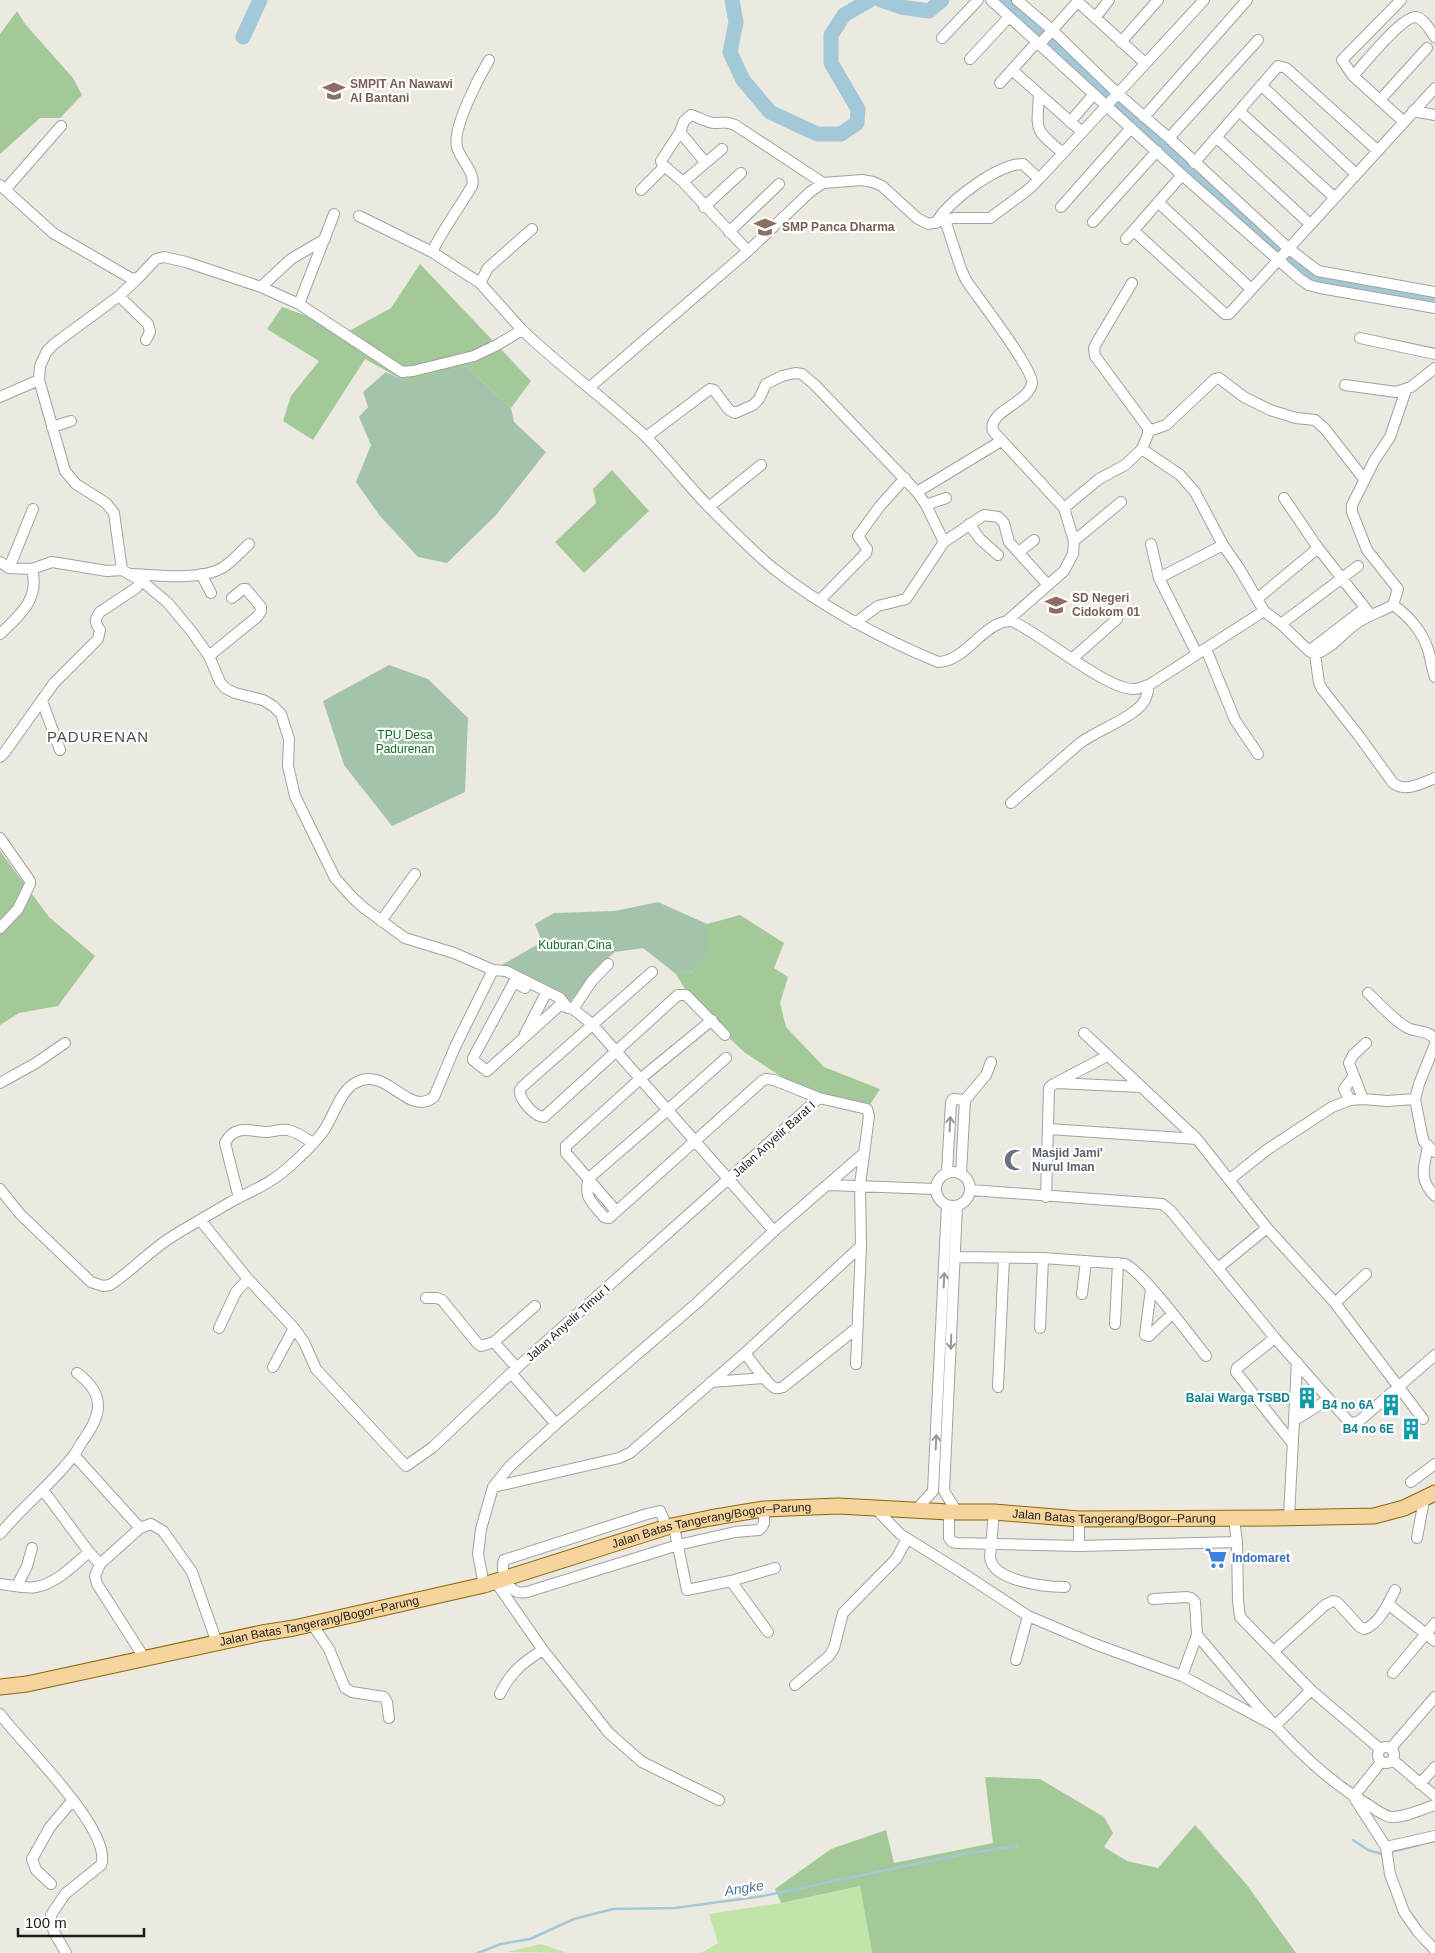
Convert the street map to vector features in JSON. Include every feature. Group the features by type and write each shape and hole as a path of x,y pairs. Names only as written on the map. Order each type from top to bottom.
{"main road":[{"name":"Jalan Batas Tangerang/Bogor–Parung","path":"0,1687 27,1684 312,1624 495,1582 671,1527 710,1518 764,1510 838,1506 953,1512 994,1512 1079,1518 1289,1518 1374,1516 1404,1508 1430,1496"}],"street":[{"path":"942,38 978,0"},
{"path":"991,0 1182,175 1308,285 1435,308"},
{"path":"1121,42 1158,0"},
{"path":"590,387 748,251 810,192 823,183 862,180 873,182 882,186 922,222 928,224 962,217 990,218 1029,189 1039,179 1204,0"},
{"path":"1144,117 1246,0"},
{"path":"1401,0 1342,60 1353,76 1403,121"},
{"path":"1000,83 1078,1 1145,63"},
{"path":"1095,18 1107,1"},
{"path":"1022,2 1050,32 1288,248 1321,272 1435,292"},
{"path":"970,60 1009,17"},
{"path":"1353,76 1398,26 1409,20 1416,17 1420,19 1435,37"},
{"path":"1169,138 1258,40"},
{"path":"1380,100 1427,48"},
{"path":"432,252 439,236 450,223 472,186 472,176 458,151 456,138 472,90 488,60"},
{"path":"1194,163 1278,66 1286,68 1378,150"},
{"path":"1012,70 1082,132"},
{"path":"1261,85 1356,174"},
{"path":"1134,231 1225,314 1228,314 1435,88"},
{"path":"1040,94 1037,126 1043,136 1063,153"},
{"path":"1070,122 1094,94"},
{"path":"1414,111 1435,115"},
{"path":"1239,112 1334,197"},
{"path":"748,251 682,182 664,167 661,161 680,132 684,121 691,115 716,123 725,121 734,125 823,183"},
{"path":"60,126 3,188 53,233 88,255 136,280"},
{"path":"1061,206 1131,128"},
{"path":"680,132 705,162"},
{"path":"1216,137 1310,224"},
{"path":"682,182 722,149"},
{"path":"1093,222 1157,152"},
{"path":"1007,621 1070,564 1074,541 1064,508 993,431 993,423 998,416 1026,394 1031,380 1016,350 966,280 940,222 944,212 959,198 1005,168 1023,164 1039,179"},
{"path":"641,190 664,167"},
{"path":"704,207 742,173"},
{"path":"1126,239 1182,175"},
{"path":"729,232 779,184"},
{"path":"1158,202 1251,289"},
{"path":"299,304 326,239 334,214"},
{"path":"359,216 432,252 480,283 522,330 552,358 590,387 646,437 709,508 774,568 855,623 934,660 942,662 959,653 999,623 1007,621 1016,623 1073,658 1101,678 1134,689 1149,685 1264,611"},
{"path":"480,283 488,268 532,229"},
{"path":"261,287 291,259 326,239"},
{"path":"522,330 474,356 402,372 299,304 261,287 186,262 164,257 156,259 118,296 54,344 40,366 39,380 65,470 76,484 106,504 114,513 126,572 142,581 168,603 209,656 220,682 225,688 235,693 263,700 281,714 289,739 290,781 301,811 335,878 364,908 405,938 454,953 493,970 506,971 560,998 567,1008"},
{"path":"1132,283 1096,342 1094,353 1101,367 1149,431"},
{"path":"118,296 147,322 150,330 146,340"},
{"path":"1360,338 1435,354"},
{"path":"1345,385 1391,392 1406,390 1435,368"},
{"path":"646,437 710,389 714,390 729,410 735,413 757,402 766,384 782,376 795,373 802,374 808,378 917,492 926,505 944,542"},
{"path":"1064,508 1099,479 1125,465 1142,449 1149,431 1166,425 1215,379 1219,378 1244,397 1270,410 1296,418 1315,420 1325,429 1364,479"},
{"path":"0,397 39,380"},
{"path":"1393,605 1398,589 1367,550 1352,512 1356,494 1390,437 1406,390"},
{"path":"52,427 71,421"},
{"path":"917,492 1001,441"},
{"path":"1142,449 1180,475 1189,484 1264,611 1312,653 1322,689 1360,736 1393,783 1400,788 1412,787 1435,778"},
{"path":"709,508 761,465"},
{"path":"820,601 866,553 867,549 858,536 880,506 905,478"},
{"path":"926,505 946,498"},
{"path":"1284,498 1318,548 1368,611"},
{"path":"1074,541 1121,502"},
{"path":"9,568 33,509"},
{"path":"855,623 878,606 906,599 944,542 984,515 998,517 1004,523 1007,538 1048,585"},
{"path":"970,524 980,539 998,555"},
{"path":"1019,552 1034,540"},
{"path":"0,562 9,568 32,569 52,562 107,571 183,577 221,569 249,544"},
{"path":"1150,544 1159,578 1220,688 1236,724 1258,754"},
{"path":"1159,578 1224,546"},
{"path":"1257,599 1318,548"},
{"path":"1281,624 1358,566"},
{"path":"0,634 27,606 34,592 35,580 32,569"},
{"path":"201,574 211,593"},
{"path":"0,757 54,683 98,639 100,630 95,623 100,612 136,588 142,581"},
{"path":"209,656 257,617 261,611 261,607 246,590 243,589 232,598"},
{"path":"1312,653 1325,650 1368,611 1393,605 1404,612 1421,635 1429,651 1435,677"},
{"path":"1073,658 1117,619"},
{"path":"1011,803 1092,734 1132,713 1143,705 1149,685"},
{"path":"42,701 60,750"},
{"path":"0,838 30,884 18,910 0,928"},
{"path":"381,922 415,874"},
{"path":"608,964 567,1008 522,1040 488,1070 473,1060 514,982 567,1008 592,1024 774,1231"},
{"path":"0,1189 11,1205 91,1282 103,1286 110,1285 171,1237 260,1188 290,1167 322,1133 348,1087 360,1080 376,1078 420,1103 434,1097 493,970"},
{"path":"652,972 520,1090 520,1097 538,1116 544,1117 681,994 686,994 725,1035"},
{"path":"1368,993 1402,1025 1413,1030 1429,1033 1435,1038"},
{"path":"522,1040 544,997"},
{"path":"616,1211 566,1153 566,1146 640,1079 712,1020"},
{"path":"1084,1033 1140,1088 1197,1139 1267,1228 1335,1303 1423,1419"},
{"path":"0,1083 65,1043"},
{"path":"1362,1099 1353,1077 1350,1059 1366,1043"},
{"path":"1435,1044 1415,1099 1418,1106 1420,1128 1424,1142 1432,1150 1423,1173 1426,1187 1435,1196"},
{"path":"1046,1197 1049,1088 1107,1056"},
{"path":"726,1058 589,1178 586,1192 607,1219 766,1079 774,1080 819,1098 864,1107 869,1111 860,1185 861,1246 856,1364"},
{"path":"961,1173 965,1100 986,1074 991,1062"},
{"path":"1350,1100 1344,1090 1353,1077"},
{"path":"1056,1083 1140,1088"},
{"name":"Jalan Anyelir Barat I","path":"729,1179 819,1098"},
{"path":"1230,1179 1268,1150 1332,1107 1350,1100 1387,1101 1415,1099"},
{"path":"947,1172 951,1100 965,1100"},
{"path":"239,1198 225,1143 234,1133 245,1129 270,1132 284,1130 290,1131 313,1143"},
{"path":"1049,1129 1197,1139"},
{"path":"719,1800 642,1762 609,1733 543,1650 495,1582 480,1569 479,1542 486,1508 493,1487 510,1466 698,1302 774,1231 864,1153"},
{"path":"954,1171 966,1177 970,1183 971,1190 966,1200 952,1205 939,1199 936,1189 939,1179 947,1172 954,1171"},
{"name":"Jalan Anyelir Timur I","path":"294,1328 304,1342 316,1369 406,1466 433,1447 514,1371 729,1179"},
{"path":"828,1184 936,1189"},
{"path":"971,1190 1162,1204 1170,1210 1275,1338 1348,1422 1358,1422 1397,1386 1435,1355"},
{"path":"952,1205 954,1257 944,1491 953,1512 949,1538 952,1542 991,1545 1079,1546 1237,1542"},
{"path":"916,1510 933,1491 952,1205"},
{"path":"201,1221 248,1279 294,1328 273,1367"},
{"path":"1218,1268 1267,1228"},
{"path":"493,1487 619,1458 630,1453 744,1353 861,1246"},
{"path":"954,1257 1043,1258 1125,1264 1131,1267 1151,1289 1206,1356"},
{"path":"998,1388 1004,1258"},
{"path":"1040,1328 1043,1258"},
{"path":"1082,1294 1086,1261"},
{"path":"1115,1324 1118,1263"},
{"path":"1335,1303 1366,1274"},
{"path":"218,1328 236,1292 248,1279"},
{"path":"1151,1289 1145,1334 1149,1336 1172,1314"},
{"path":"426,1298 437,1298 444,1301 471,1336 482,1346 494,1342 535,1306"},
{"path":"744,1353 774,1388 778,1389 858,1327"},
{"path":"1275,1338 1237,1368 1236,1372 1294,1444"},
{"path":"494,1342 514,1371 556,1424"},
{"path":"1191,1354 1197,1344"},
{"path":"1289,1518 1297,1362"},
{"path":"0,1534 18,1512 43,1490 74,1455 95,1421 98,1407 95,1393 87,1380 77,1373"},
{"path":"711,1382 766,1378"},
{"path":"1294,1420 1329,1398"},
{"path":"74,1455 140,1528"},
{"path":"1411,1482 1435,1464"},
{"path":"43,1490 100,1564"},
{"path":"933,1491 944,1491"},
{"path":"1417,1538 1430,1496"},
{"path":"874,1508 907,1539 1028,1616 1092,1643 1182,1676 1275,1726"},
{"path":"495,1582 520,1593 527,1592 678,1545 735,1532 759,1530 764,1523 764,1510"},
{"path":"994,1512 990,1563 1003,1574 1047,1587 1065,1587"},
{"path":"1079,1518 1079,1546"},
{"path":"1234,1519 1237,1542 1240,1617 1311,1690 1380,1749"},
{"path":"145,1659 97,1584 95,1576 100,1564 140,1528 150,1524 163,1531 192,1572 217,1643"},
{"path":"671,1527 678,1545 687,1590 731,1581 775,1568"},
{"path":"795,1685 829,1656 834,1648 843,1613 884,1573 896,1559 907,1539"},
{"path":"17,1586 27,1566 32,1548"},
{"path":"0,1584 35,1587 47,1584 89,1552"},
{"path":"731,1581 768,1632"},
{"path":"1274,1652 1330,1602 1337,1602 1360,1627 1364,1629 1372,1625 1388,1604 1395,1590"},
{"path":"1153,1599 1187,1597 1193,1599 1197,1634 1182,1676"},
{"path":"1388,1604 1435,1641"},
{"path":"1016,1660 1028,1616"},
{"path":"1393,1673 1435,1623"},
{"path":"312,1624 329,1650 345,1688 352,1692 384,1697 387,1702 389,1718"},
{"path":"1197,1634 1275,1726 1314,1763 1354,1796 1391,1817 1435,1805"},
{"path":"500,1694 505,1682 515,1670 526,1660 543,1650"},
{"path":"1275,1726 1311,1690"},
{"path":"1391,1748 1435,1697"},
{"path":"0,1714 73,1800 94,1832 103,1850 103,1859 99,1868 64,1894 51,1916 54,1932 66,1953"},
{"path":"1380,1749 1391,1748"},
{"path":"1381,1762 1387,1764 1393,1760 1394,1752 1391,1748"},
{"path":"1380,1749 1378,1753 1381,1762"},
{"path":"1393,1760 1435,1796"},
{"path":"1354,1796 1381,1762"},
{"path":"1420,1784 1435,1767"},
{"path":"1354,1796 1386,1847 1390,1874 1404,1912 1418,1932 1435,1950"},
{"path":"50,1884 36,1870 32,1859 50,1827 73,1800"},
{"path":"1386,1847 1435,1836"}],"green space":[{"path":"17,11 25,24 73,78 82,95 60,118 40,118 0,154 0,34"},
{"path":"420,264 531,381 511,408 466,366 410,384 365,359 313,440 283,421 291,396 319,361 267,329 282,307 349,331 391,308"},
{"path":"466,366 511,408 514,422 546,452 496,515 447,563 418,557 380,516 356,482 371,445 359,417 368,407 363,392 386,372 410,383"},
{"path":"612,470 649,511 584,573 555,542 596,503 593,489"},
{"name":"TPU Desa Padurenan","path":"389,665 428,679 468,718 465,792 392,826 344,765 323,701"},
{"path":"0,851 49,917 95,956 58,1006 19,1013 0,1025"},
{"name":"Kuburan Cina","path":"658,902 707,924 708,950 694,971 676,974 643,948 615,952 593,971 567,1006 493,970 542,942 535,924 554,913 615,911"},
{"path":"740,915 784,943 774,968 788,977 780,1003 786,1027 824,1067 880,1089 868,1108 800,1089 744,1052 694,1004 676,974 694,971 707,950 707,924"},
{"path":"985,1777 1040,1779 1104,1817 1113,1833 1104,1847 1127,1861 1158,1868 1195,1825 1247,1885 1296,1953 872,1953 860,1886 781,1903 775,1889 831,1849 886,1830 894,1863 993,1843"},
{"path":"860,1886 872,1953 701,1953 718,1943 709,1914 781,1903"},
{"path":"541,1944 567,1953 507,1952"}],"waterway":[{"path":"243,37 260,0"},
{"path":"732,0 736,22 730,52 743,80 770,112 817,134 841,134 857,123 858,109 831,63 831,35 844,15 870,0"},
{"path":"881,0 901,7 929,11 942,0"},
{"path":"1004,0 1306,273 1317,279 1435,299"},
{"path":"1353,1840 1368,1850 1382,1854"},
{"path":"1391,1852 1418,1845"},
{"name":"Angke","path":"478,1953 501,1944 530,1939 574,1919 613,1909 675,1908 763,1896 958,1855 1017,1846"}],"place":[{"name":"SMPIT An Nawawi Al Bantani","path":"334,91"},
{"name":"SMP Panca Dharma","path":"765,227"},
{"name":"SD Negeri Cidokom 01","path":"1056,605"},
{"name":"Masjid Jami' Nurul Iman","path":"1015,1160"},
{"name":"Balai Warga TSBD","path":"1307,1398"},
{"name":"B4 no 6A","path":"1391,1405"},
{"name":"B4 no 6E","path":"1411,1429"},
{"name":"Indomaret","path":"1216,1558"}],"district":[{"name":"PADURENAN","path":"98,737"}]}
